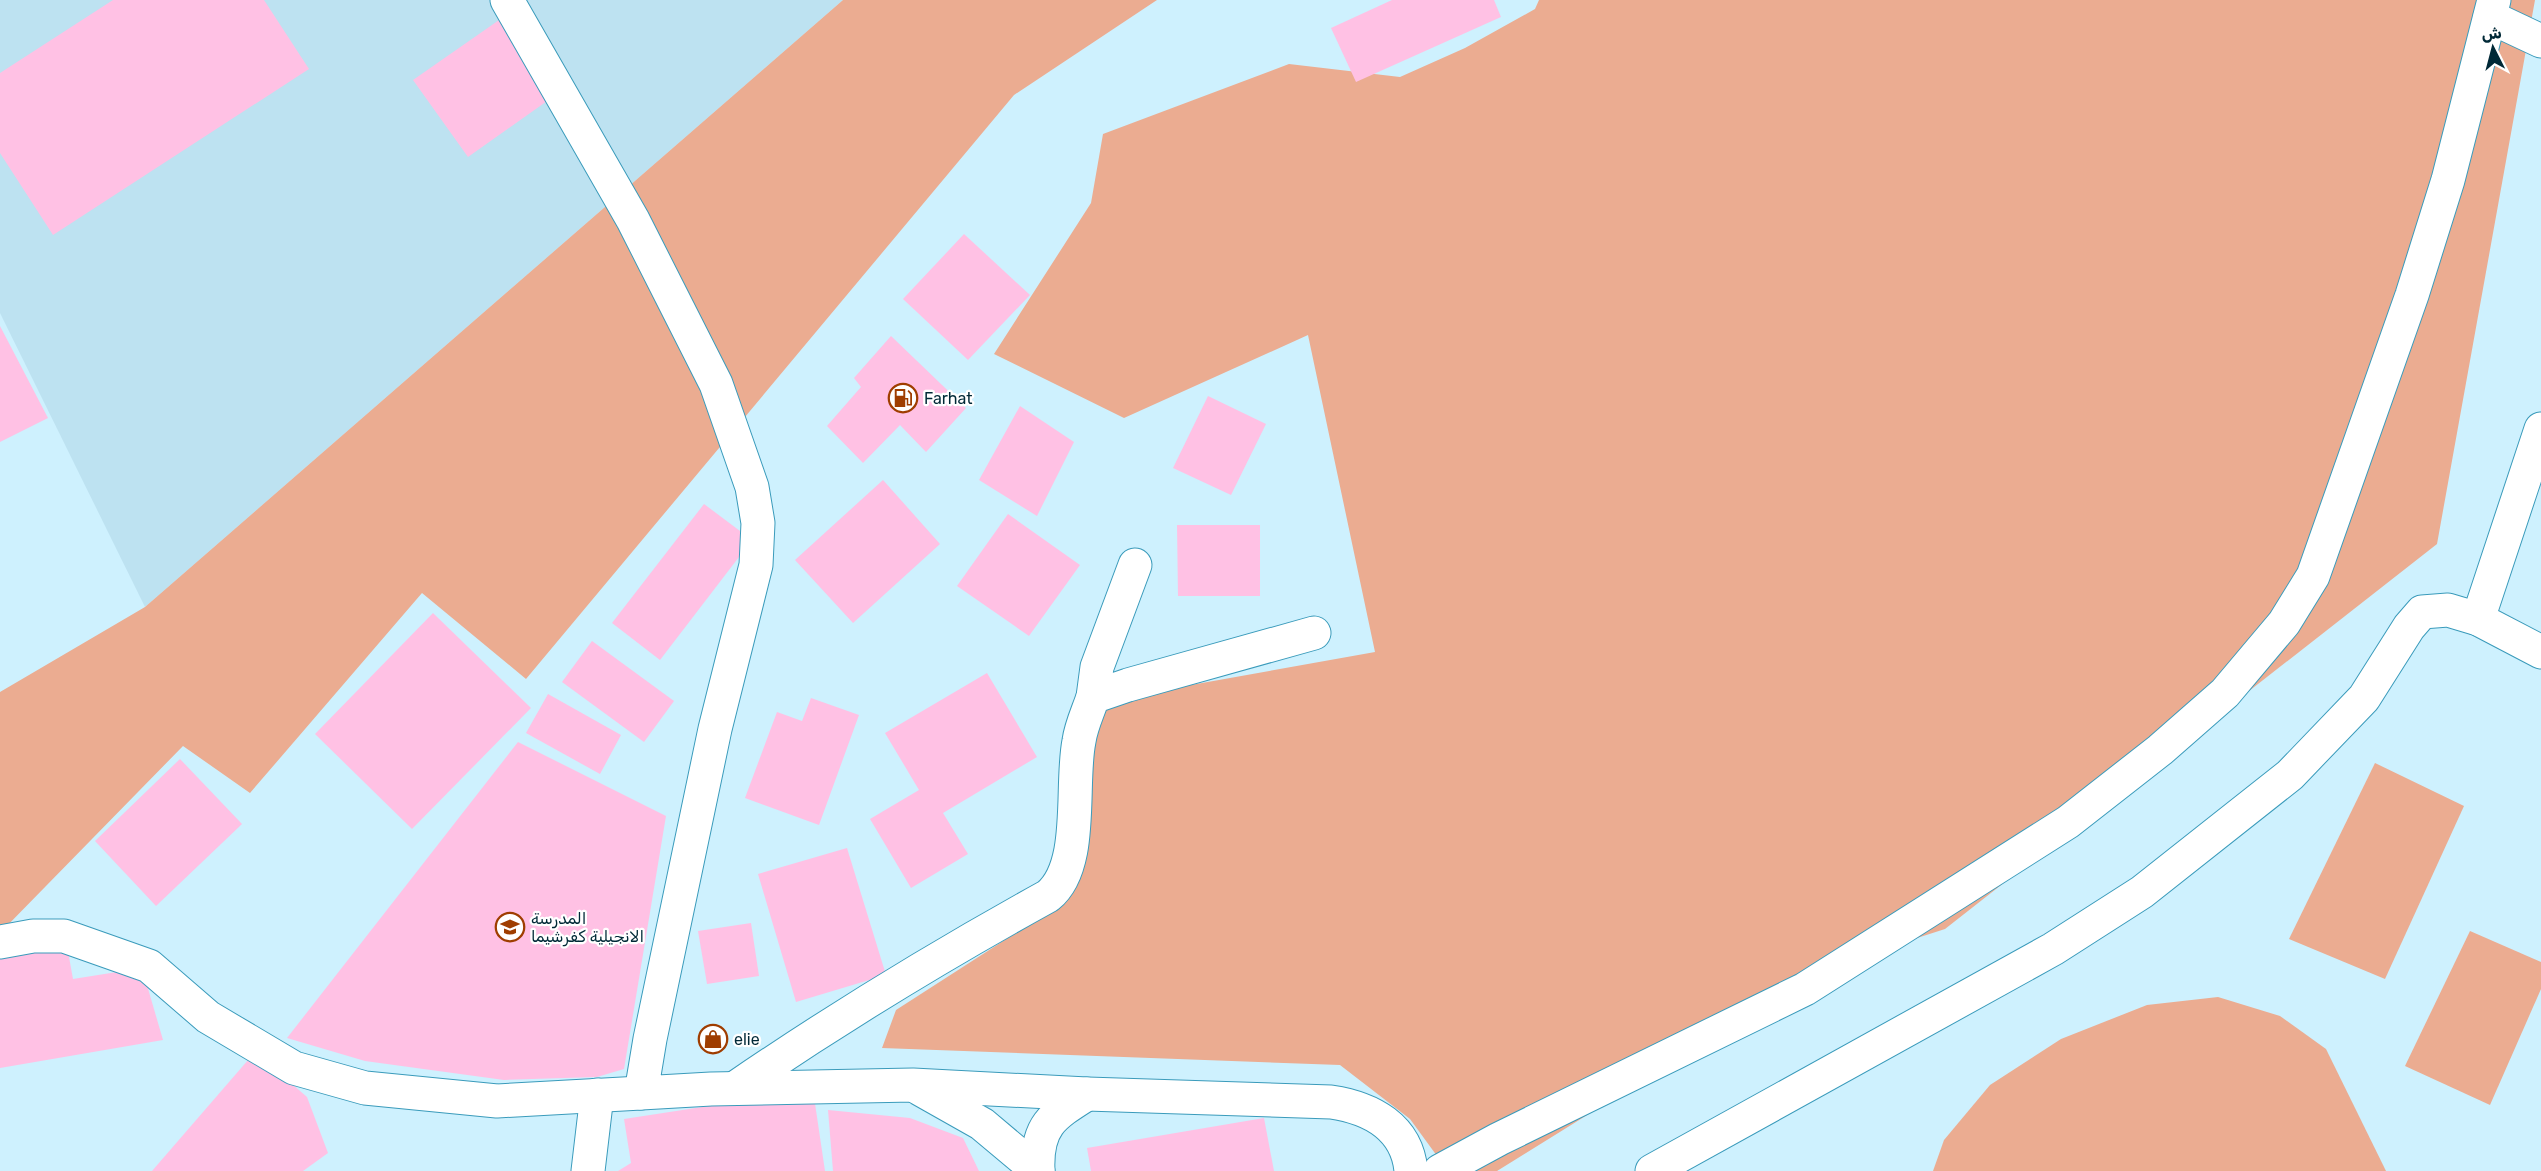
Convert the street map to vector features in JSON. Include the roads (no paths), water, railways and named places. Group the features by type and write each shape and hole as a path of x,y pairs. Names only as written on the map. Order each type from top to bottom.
{"street":[{"path":"507,0 633,220 716,384 752,487 758,523 756,565 716,729 650,1039 641,1093"},
{"path":"1440,1171 1509,1134 1805,989 2068,822 2160,750 2225,693 2283,623 2313,576 2412,295 2448,180 2492,9 2541,41"},
{"path":"2478,619 2541,429"},
{"path":"735,1088 946,952 1048,896 1058,888 1065,874 1072,844 1078,742 1093,697 1097,668 1135,565"},
{"path":"1652,1171 2054,949 2142,892 2290,775 2364,698 2409,627 2422,612 2448,610 2478,619 2541,652"},
{"path":"1093,697 1314,633"},
{"path":"0,942 33,936 64,936 107,949 149,966 208,1017 294,1068 365,1088 498,1101 735,1088 913,1085 1087,1094 1331,1102 1353,1105 1372,1113 1390,1125 1403,1143 1411,1171"},
{"path":"913,1085 982,1124 1038,1171"},
{"path":"1038,1171 1037,1150 1042,1131 1055,1114 1087,1094"},
{"path":"588,1171 597,1095"}],"place":[{"name":"Farhat","path":"903,398"},
{"name":"المدرسة الانجيلية كفرشيما","path":"510,927"},
{"name":"elie","path":"713,1039"}]}
